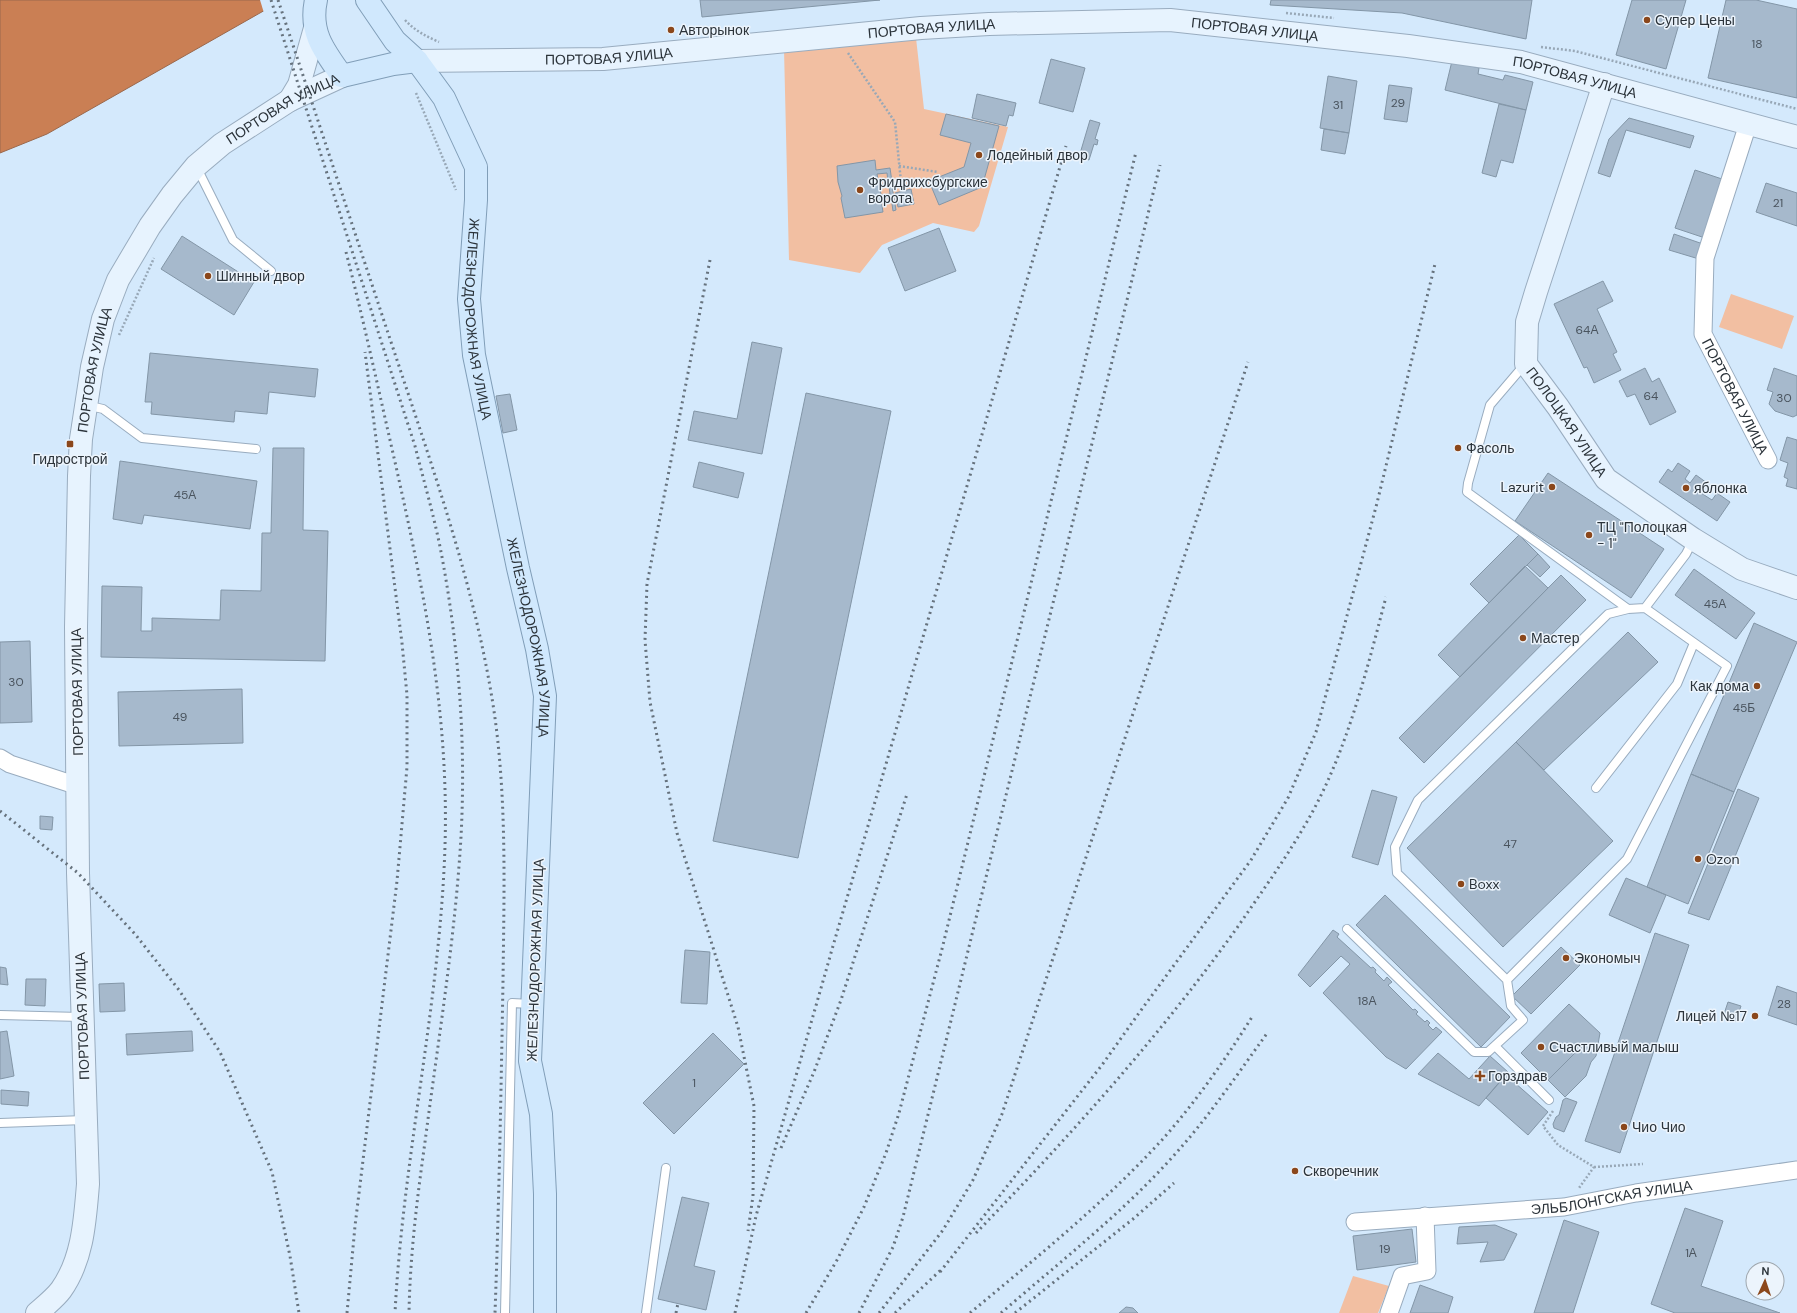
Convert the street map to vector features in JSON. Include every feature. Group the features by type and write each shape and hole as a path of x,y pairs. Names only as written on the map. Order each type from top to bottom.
{"main road":[{"path":"316,0 313,14 315,28 322,47 342,76"},
{"name":"ЖЕЛЕЗНОДОРОЖНАЯ УЛИЦА","path":"367,0 395,41 417,61 444,98 476,167 476,200 469,299 474,355 518,568 538,650 545,696 531,1004 530,1062 541,1114 546,1194 545,1313"},
{"name":"ПОРТОВАЯ УЛИЦА","path":"37,1313 61,1290 77,1259 84,1222 88,1184 78,873 76,627 78,516 81,444 85,405 103,319 118,280 150,226 172,195 196,166 222,144 290,100 342,76 393,64 417,61 603,58 921,28 989,24 1170,20 1408,46 1521,62 1797,137"},
{"path":"290,100 299,85 315,28"},
{"name":"ПОЛОЦКАЯ УЛИЦА","path":"1604,84 1527,322 1526,364 1558,407 1606,479 1694,539 1742,569 1797,588"}],"street":[{"name":"ПОРТОВАЯ УЛИЦА","path":"1748,124 1705,258 1703,334 1768,460"},
{"path":"0,758 10,764 78,786"},
{"name":"ЭЛЬБЛОНГСКАЯ УЛИЦА","path":"1355,1222 1564,1207 1636,1193 1797,1170"},
{"path":"1389,1313 1402,1276 1427,1272 1425,1216"}],"lane":[{"path":"196,166 233,240 271,272"},
{"path":"1526,364 1490,406 1468,483 1467,492 1628,609"},
{"path":"85,405 103,409 142,438 256,449"},
{"path":"1645,608 1686,554 1694,539"},
{"path":"1347,929 1474,1052 1488,1052 1523,1020 1511,1006 1507,980 1397,873 1395,847 1418,800 1608,614 1628,609 1645,608 1728,666 1627,859 1507,980"},
{"path":"1596,788 1677,684 1694,642"},
{"path":"505,1313 512,1003 531,1004"},
{"path":"0,1015 82,1017"},
{"path":"1495,1046 1549,1100"},
{"path":"0,1124 86,1120"},
{"path":"646,1313 666,1168"}],"path":[{"path":"836,37 895,122 901,182 879,185"},
{"path":"413,86 458,193"},
{"path":"899,166 938,172"},
{"path":"118,339 157,253"},
{"path":"1549,1100 1554,1109 1543,1126 1558,1145 1594,1167 1643,1164"},
{"path":"1564,1207 1594,1167"}],"shaded area":[{"path":"0,0 276,0 274,5 47,134 0,153"},
{"path":"916,38 924,109 1008,127 979,226 974,232 933,223 882,245 860,273 789,260 784,49"},
{"path":"1731,294 1794,316 1782,349 1719,327"},
{"path":"1353,1276 1389,1286 1378,1313 1339,1313"}],"pier":[{"path":"260,0 278,0 275,6 264,13"}],"building":[{"path":"700,0 880,0 702,17"},
{"path":"1271,0 1532,0 1526,39 1402,13 1270,5"},
{"path":"1632,0 1686,0 1666,69 1616,55"},
{"path":"1726,0 1756,0 1797,9 1797,98 1708,78"},
{"path":"1051,59 1085,68 1073,112 1039,103"},
{"path":"1452,61 1479,68 1478,74 1503,80 1505,75 1533,82 1526,110 1445,90"},
{"path":"1328,76 1357,81 1349,133 1320,128"},
{"path":"1389,85 1412,88 1407,122 1384,119"},
{"path":"977,94 1016,103 1013,116 1009,115 1006,126 972,118"},
{"path":"1499,104 1526,110 1513,163 1501,160 1496,177 1482,173"},
{"name":"Лодейный двор","path":"946,114 999,126 982,187 939,205 929,181 964,167 971,143 940,135"},
{"path":"1629,118 1694,136 1690,148 1626,130 1610,177 1598,173 1609,139"},
{"path":"1090,120 1100,123 1095,139 1098,140 1097,145 1094,144 1089,160 1079,157"},
{"path":"1324,129 1349,133 1345,154 1321,150"},
{"name":"Фридрихсбургские ворота","path":"875,160 876,170 890,168 892,182 888,182 887,173 877,174 880,195 890,194 889,186 892,186 896,210 893,211 891,197 881,199 883,212 845,218 841,198 842,196 838,182 837,166"},
{"path":"1695,170 1725,180 1705,238 1675,228"},
{"path":"1766,183 1797,193 1797,226 1756,212"},
{"path":"911,189 914,204 898,207 895,193"},
{"path":"939,228 956,271 905,291 888,248"},
{"path":"1674,234 1703,244 1699,259 1669,250"},
{"name":"Шинный двор","path":"182,236 254,282 234,315 161,269"},
{"path":"1603,281 1613,301 1597,309 1617,352 1613,354 1621,370 1594,383 1587,367 1584,368 1554,304"},
{"path":"752,342 782,348 762,454 688,440 694,411 737,419"},
{"path":"150,353 318,369 315,397 269,392 267,414 235,411 234,422 151,414 152,402 145,402"},
{"path":"1645,368 1652,382 1659,378 1676,412 1650,425 1635,394 1627,397 1619,381"},
{"path":"1774,368 1797,376 1797,415 1793,417 1775,411 1769,404 1773,392 1767,390"},
{"path":"806,393 891,411 798,858 713,841"},
{"path":"510,394 517,430 503,433 496,396"},
{"path":"1787,437 1797,440 1797,489 1786,486 1788,479 1784,477 1788,463 1780,460"},
{"path":"273,448 304,448 303,530 328,531 325,661 101,657 102,586 142,587 141,631 152,631 152,618 220,620 221,590 261,591 262,533 271,533"},
{"path":"120,461 257,481 250,529 144,515 142,524 113,519"},
{"path":"699,462 744,473 738,498 693,487"},
{"name":"яблонка","path":"1678,463 1690,471 1685,479 1690,483 1696,475 1707,483 1701,493 1712,500 1717,493 1730,502 1717,521 1659,482 1668,469 1672,472"},
{"name":"ТЦ \"Полоцкая - 1\"","path":"1548,473 1664,549 1631,598 1515,521"},
{"path":"1519,535 1538,554 1489,603 1470,584"},
{"path":"1538,554 1550,567 1540,577 1527,565"},
{"path":"1525,566 1548,588 1460,677 1438,655"},
{"path":"1694,569 1755,613 1736,639 1675,595"},
{"name":"Мастер","path":"1561,575 1586,600 1424,763 1399,738"},
{"path":"1754,623 1797,642 1734,792 1691,774"},
{"path":"1628,632 1658,662 1544,770 1516,742"},
{"path":"30,641 32,722 0,723 0,642"},
{"path":"242,689 243,743 119,746 118,692"},
{"path":"1516,742 1613,841 1503,947 1407,848"},
{"path":"1691,774 1734,792 1688,904 1647,887"},
{"path":"1738,789 1759,798 1709,920 1688,913"},
{"path":"1372,790 1397,797 1378,865 1352,857"},
{"path":"40,816 53,817 52,830 40,829"},
{"path":"1626,878 1666,895 1650,933 1609,915"},
{"path":"1385,895 1510,1017 1481,1047 1356,925"},
{"path":"1333,930 1339,934 1337,937 1371,968 1373,967 1376,970 1375,972 1384,981 1387,977 1392,982 1388,985 1413,1010 1415,1009 1418,1012 1416,1014 1425,1022 1427,1020 1430,1023 1428,1025 1433,1030 1436,1027 1442,1032 1406,1069 1386,1057 1323,993 1350,964 1341,956 1310,987 1298,975"},
{"path":"1655,933 1689,945 1620,1153 1585,1141"},
{"path":"1561,947 1580,965 1531,1014 1512,996"},
{"path":"685,950 710,952 707,1004 681,1003"},
{"path":"0,967 6,968 8,985 0,984"},
{"path":"26,979 46,979 45,1006 25,1005"},
{"path":"124,983 125,1011 100,1012 99,984"},
{"path":"1777,986 1797,993 1797,1025 1768,1015"},
{"path":"1728,1002 1741,1006 1736,1021 1723,1017"},
{"path":"1569,1004 1600,1033 1597,1050 1590,1043 1583,1049 1581,1047 1548,1080 1521,1053"},
{"path":"7,1031 14,1076 0,1079 0,1032"},
{"path":"192,1031 193,1051 127,1055 126,1034"},
{"path":"713,1033 744,1064 674,1134 643,1103"},
{"path":"1590,1043 1597,1050 1596,1056 1591,1062 1586,1076 1565,1097 1548,1080 1581,1047 1583,1049"},
{"path":"1438,1053 1469,1079 1490,1056 1508,1072 1479,1106 1418,1074"},
{"path":"1506,1075 1548,1112 1528,1135 1486,1098"},
{"path":"1,1090 29,1092 28,1106 1,1104"},
{"path":"1566,1098 1577,1102 1564,1132 1554,1128 1553,1124 1556,1117 1559,1115 1563,1100"},
{"path":"682,1197 709,1203 694,1266 715,1271 706,1310 658,1299"},
{"path":"1685,1208 1723,1221 1701,1286 1780,1313 1675,1313 1651,1304"},
{"path":"1564,1220 1599,1232 1573,1313 1534,1313"},
{"path":"1495,1225 1517,1234 1504,1260 1480,1262 1488,1242 1457,1244 1459,1227"},
{"path":"1412,1229 1416,1262 1357,1270 1353,1236"},
{"path":"1420,1285 1453,1297 1448,1313 1410,1313"},
{"path":"1126,1307 1133,1308 1138,1313 1119,1313"}],"railway":[{"path":"271,0 415,446 442,557 457,661 463,767 461,837 455,913 446,990 422,1163 412,1249 409,1313"},
{"path":"278,0 440,490 477,622 494,711 501,778 504,846 501,1106 495,1313"},
{"path":"735,1313 756,1216 1066,146"},
{"path":"806,1313 837,1260 864,1207 886,1153 899,1113 942,949 1136,152"},
{"path":"859,1313 893,1247 903,1217 1160,165"},
{"path":"346,252 416,558 425,606 439,700 443,748 445,846 442,905 429,1022 405,1196 395,1313"},
{"path":"710,260 647,584 645,640 650,702 677,833 738,1027 754,1106 753,1196 748,1231"},
{"path":"940,1272 1102,1065 1251,860 1288,798 1316,732 1377,503 1435,264"},
{"path":"347,1313 355,1226 397,881 407,767 407,695 402,643 365,352"},
{"path":"879,1313 943,1230 973,1180 1002,1114 1248,362"},
{"path":"976,1233 1046,1160 1146,1046 1209,966 1287,854 1314,809 1337,758 1356,705 1386,597"},
{"path":"781,1148 814,1072 841,1000 907,794"},
{"path":"0,811 78,873 135,934 179,990 220,1052 272,1172 290,1256 299,1313"},
{"path":"970,1313 1092,1209 1161,1141 1186,1112 1209,1081 1252,1017"},
{"path":"1001,1313 1092,1236 1157,1174 1201,1123 1268,1032"},
{"path":"1015,1313 1133,1219 1174,1183"},
{"path":"895,1313 943,1268"},
{"path":"676,1313 678,1303"}],"place":[{"name":"Супер Цены","path":"1647,20"},
{"name":"Авторынок","path":"671,30"},
{"name":"Лодейный двор","path":"979,155"},
{"name":"Фридрихсбургские ворота","path":"860,190"},
{"name":"Шинный двор","path":"208,276"},
{"name":"Гидрострой","path":"70,444"},
{"name":"Фасоль","path":"1458,448"},
{"name":"Lazurit","path":"1552,487"},
{"name":"яблонка","path":"1686,488"},
{"name":"ТЦ \"Полоцкая - 1\"","path":"1589,535"},
{"name":"Мастер","path":"1523,638"},
{"name":"Как дома","path":"1757,686"},
{"name":"Ozon","path":"1698,859"},
{"name":"Boxx","path":"1461,884"},
{"name":"Экономыч","path":"1566,958"},
{"name":"Лицей №17","path":"1755,1016"},
{"name":"Счастливый малыш","path":"1541,1047"},
{"name":"Горздрав","path":"1480,1076"},
{"name":"Чио Чио","path":"1624,1127"},
{"name":"Скворечник","path":"1295,1171"}]}
